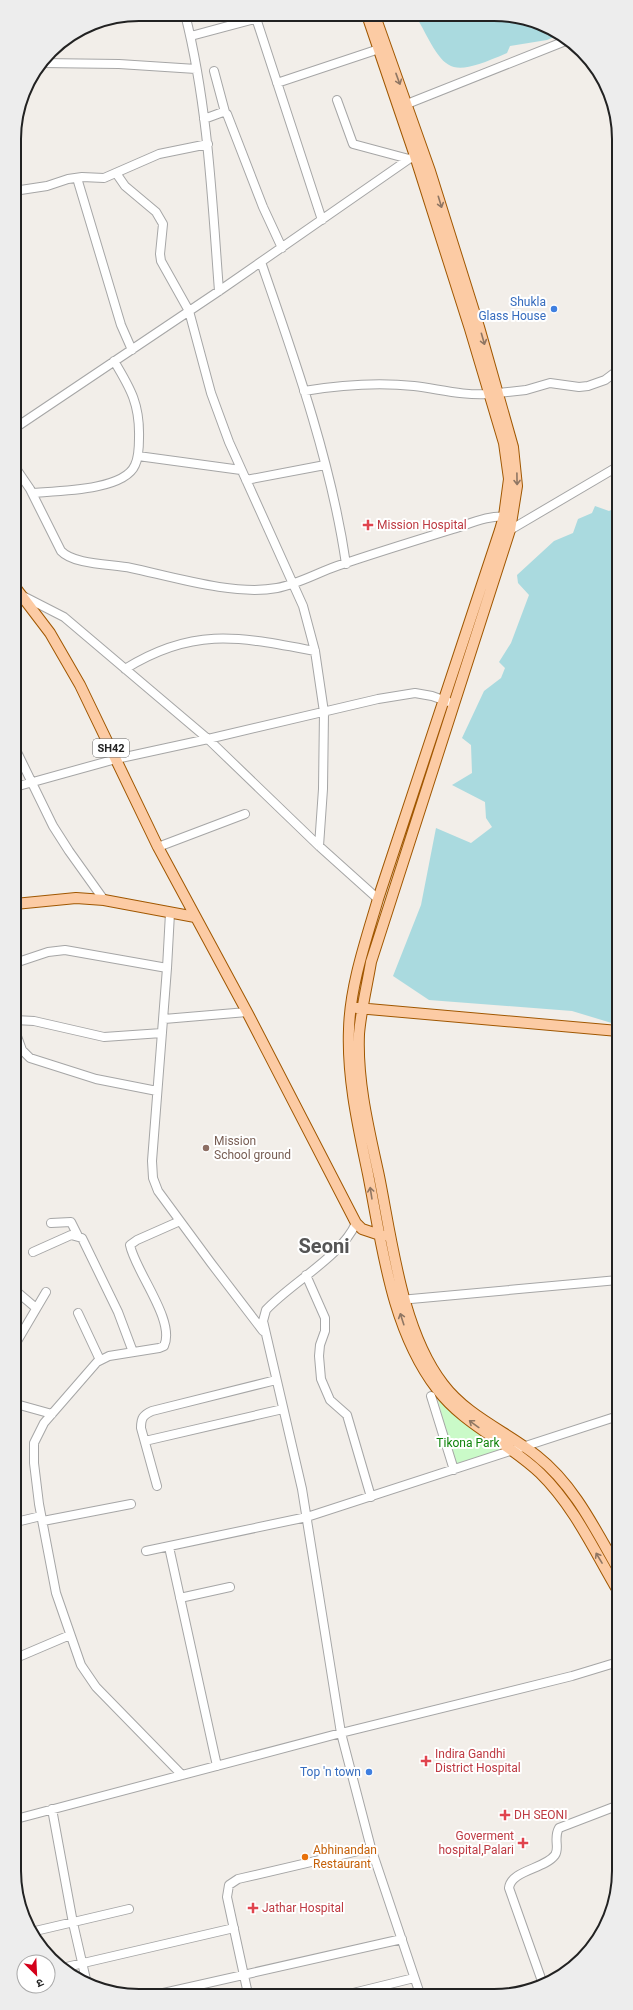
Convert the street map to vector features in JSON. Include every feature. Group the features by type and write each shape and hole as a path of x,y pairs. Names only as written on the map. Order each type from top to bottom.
{"main road":[{"path":"369,21 416,156 494,394 513,447 517,471 517,486 454,704 371,962 362,1008 359,1035 362,1090 391,1237 408,1337 419,1362 436,1388 457,1411 513,1451 540,1473 554,1487 569,1508 612,1581"},
{"path":"377,21 407,104 416,156"},
{"path":"505,530 444,699 362,952 348,1029 352,1084 378,1235 401,1300 421,1347 444,1385 479,1417 525,1447 555,1472 570,1490 612,1559"},
{"name":"SH42","path":"21,594 50,633 80,685 158,847 195,917"},
{"path":"21,903 76,898 104,900 195,917 247,1012 356,1223 362,1229 378,1235 391,1237"},
{"path":"351,1007 612,1030"}],"street":[{"path":"187,21 191,36 208,144 219,291"},
{"path":"191,36 242,21"},
{"path":"256,21 322,220"},
{"path":"407,104 562,43"},
{"path":"277,83 378,49"},
{"path":"49,63 119,64 196,69"},
{"path":"214,71 225,112 263,207 282,248"},
{"path":"337,100 353,144 416,156"},
{"path":"204,119 225,112"},
{"path":"21,190 47,186 77,178 99,179 159,154 208,144"},
{"path":"21,424 189,312 416,156"},
{"path":"116,173 125,186 161,218 163,229 160,254 161,261 189,312 211,393 241,470 303,606 316,651 324,712 323,789 319,846"},
{"path":"77,178 121,324 132,350"},
{"path":"261,262 304,391 325,465 346,564"},
{"path":"32,493 88,488 112,483 132,470 138,456 140,420 138,408 130,388 114,361"},
{"path":"304,391 353,384 414,386 466,394 494,394 526,390 550,383 579,387 588,386 605,380 612,375"},
{"path":"138,456 241,470"},
{"path":"246,480 325,465"},
{"path":"505,530 612,470"},
{"path":"21,476 32,493 61,551 66,556 75,560 119,566 209,584 248,589 275,588 293,584 346,564 482,520 509,517"},
{"path":"23,596 64,617 208,739 319,846 378,899"},
{"path":"125,669 158,650 195,640 213,638 244,639 316,651"},
{"path":"21,786 116,759 378,699 415,693 444,699 454,704"},
{"path":"21,760 53,826 68,851 104,900"},
{"path":"158,847 245,814"},
{"path":"170,913 164,1018 152,1161 153,1178 158,1191 265,1334"},
{"path":"21,962 48,952 65,950 167,968"},
{"path":"164,1018 247,1012"},
{"path":"21,1020 34,1021 104,1037 162,1033"},
{"path":"21,1047 30,1058 96,1079 157,1091"},
{"path":"180,1221 136,1240 130,1245 163,1319 166,1335 164,1346 109,1356 100,1360 90,1368 37,1433 34,1443 34,1463 42,1519 56,1593 81,1665 87,1676 182,1775"},
{"path":"51,1223 71,1222 78,1236"},
{"path":"356,1223 352,1232 343,1242 266,1310 263,1321 307,1517 341,1733 371,1848 418,1989"},
{"path":"33,1252 71,1235 82,1238 118,1312 133,1352"},
{"path":"306,1275 325,1318 325,1331 319,1356 321,1379 330,1400 347,1415 371,1497"},
{"path":"401,1300 612,1281"},
{"path":"21,1334 46,1292"},
{"path":"21,1296 36,1308"},
{"path":"78,1313 100,1360"},
{"path":"157,1486 141,1422 144,1416 148,1413 276,1380"},
{"path":"431,1396 454,1470"},
{"path":"21,1405 52,1414"},
{"path":"145,1441 283,1409"},
{"path":"146,1551 307,1517 612,1418"},
{"path":"21,1521 131,1504"},
{"path":"169,1546 217,1766"},
{"path":"180,1598 230,1587"},
{"path":"21,1656 70,1635"},
{"path":"21,1817 341,1733 564,1678 612,1664"},
{"path":"541,1979 509,1888 510,1884 514,1878 548,1862 554,1856 557,1848 556,1834 559,1828 612,1808"},
{"path":"52,1809 73,1923 85,1976"},
{"path":"247,1989 227,1893 229,1885 234,1881 371,1848"},
{"path":"38,1931 129,1909"},
{"path":"69,1966 234,1928"},
{"path":"181,1989 402,1939"},
{"path":"369,1989 414,1978"}],"green space":[{"name":"Tikona Park","path":"437,1396 509,1450 455,1468"}],"water":[{"path":"419,21 509,22 532,27 553,37 547,40 510,46 507,53 471,66 459,68 450,65 442,59 434,49"},
{"path":"595,506 609,511 612,510 612,1023 572,1011 429,1000 393,976 421,905 436,828 471,843 492,827 486,818 485,802 452,785 472,773 471,745 462,738 484,691 501,678 505,668 499,662 511,643 529,595 518,583 517,575 554,541 573,533 578,519 592,513"}],"place":[{"name":"Shukla Glass House","path":"554,309"},
{"name":"Mission Hospital","path":"368,525"},
{"name":"Mission School ground","path":"206,1148"},
{"name":"Indira Gandhi District Hospital","path":"426,1761"},
{"name":"Top 'n town","path":"369,1772"},
{"name":"DH SEONI","path":"505,1815"},
{"name":"Goverment hospital,Palari","path":"523,1843"},
{"name":"Abhinandan Restaurant","path":"305,1857"},
{"name":"Jathar Hospital","path":"253,1908"}],"district":[{"name":"Seoni","path":"324,1246"}]}
